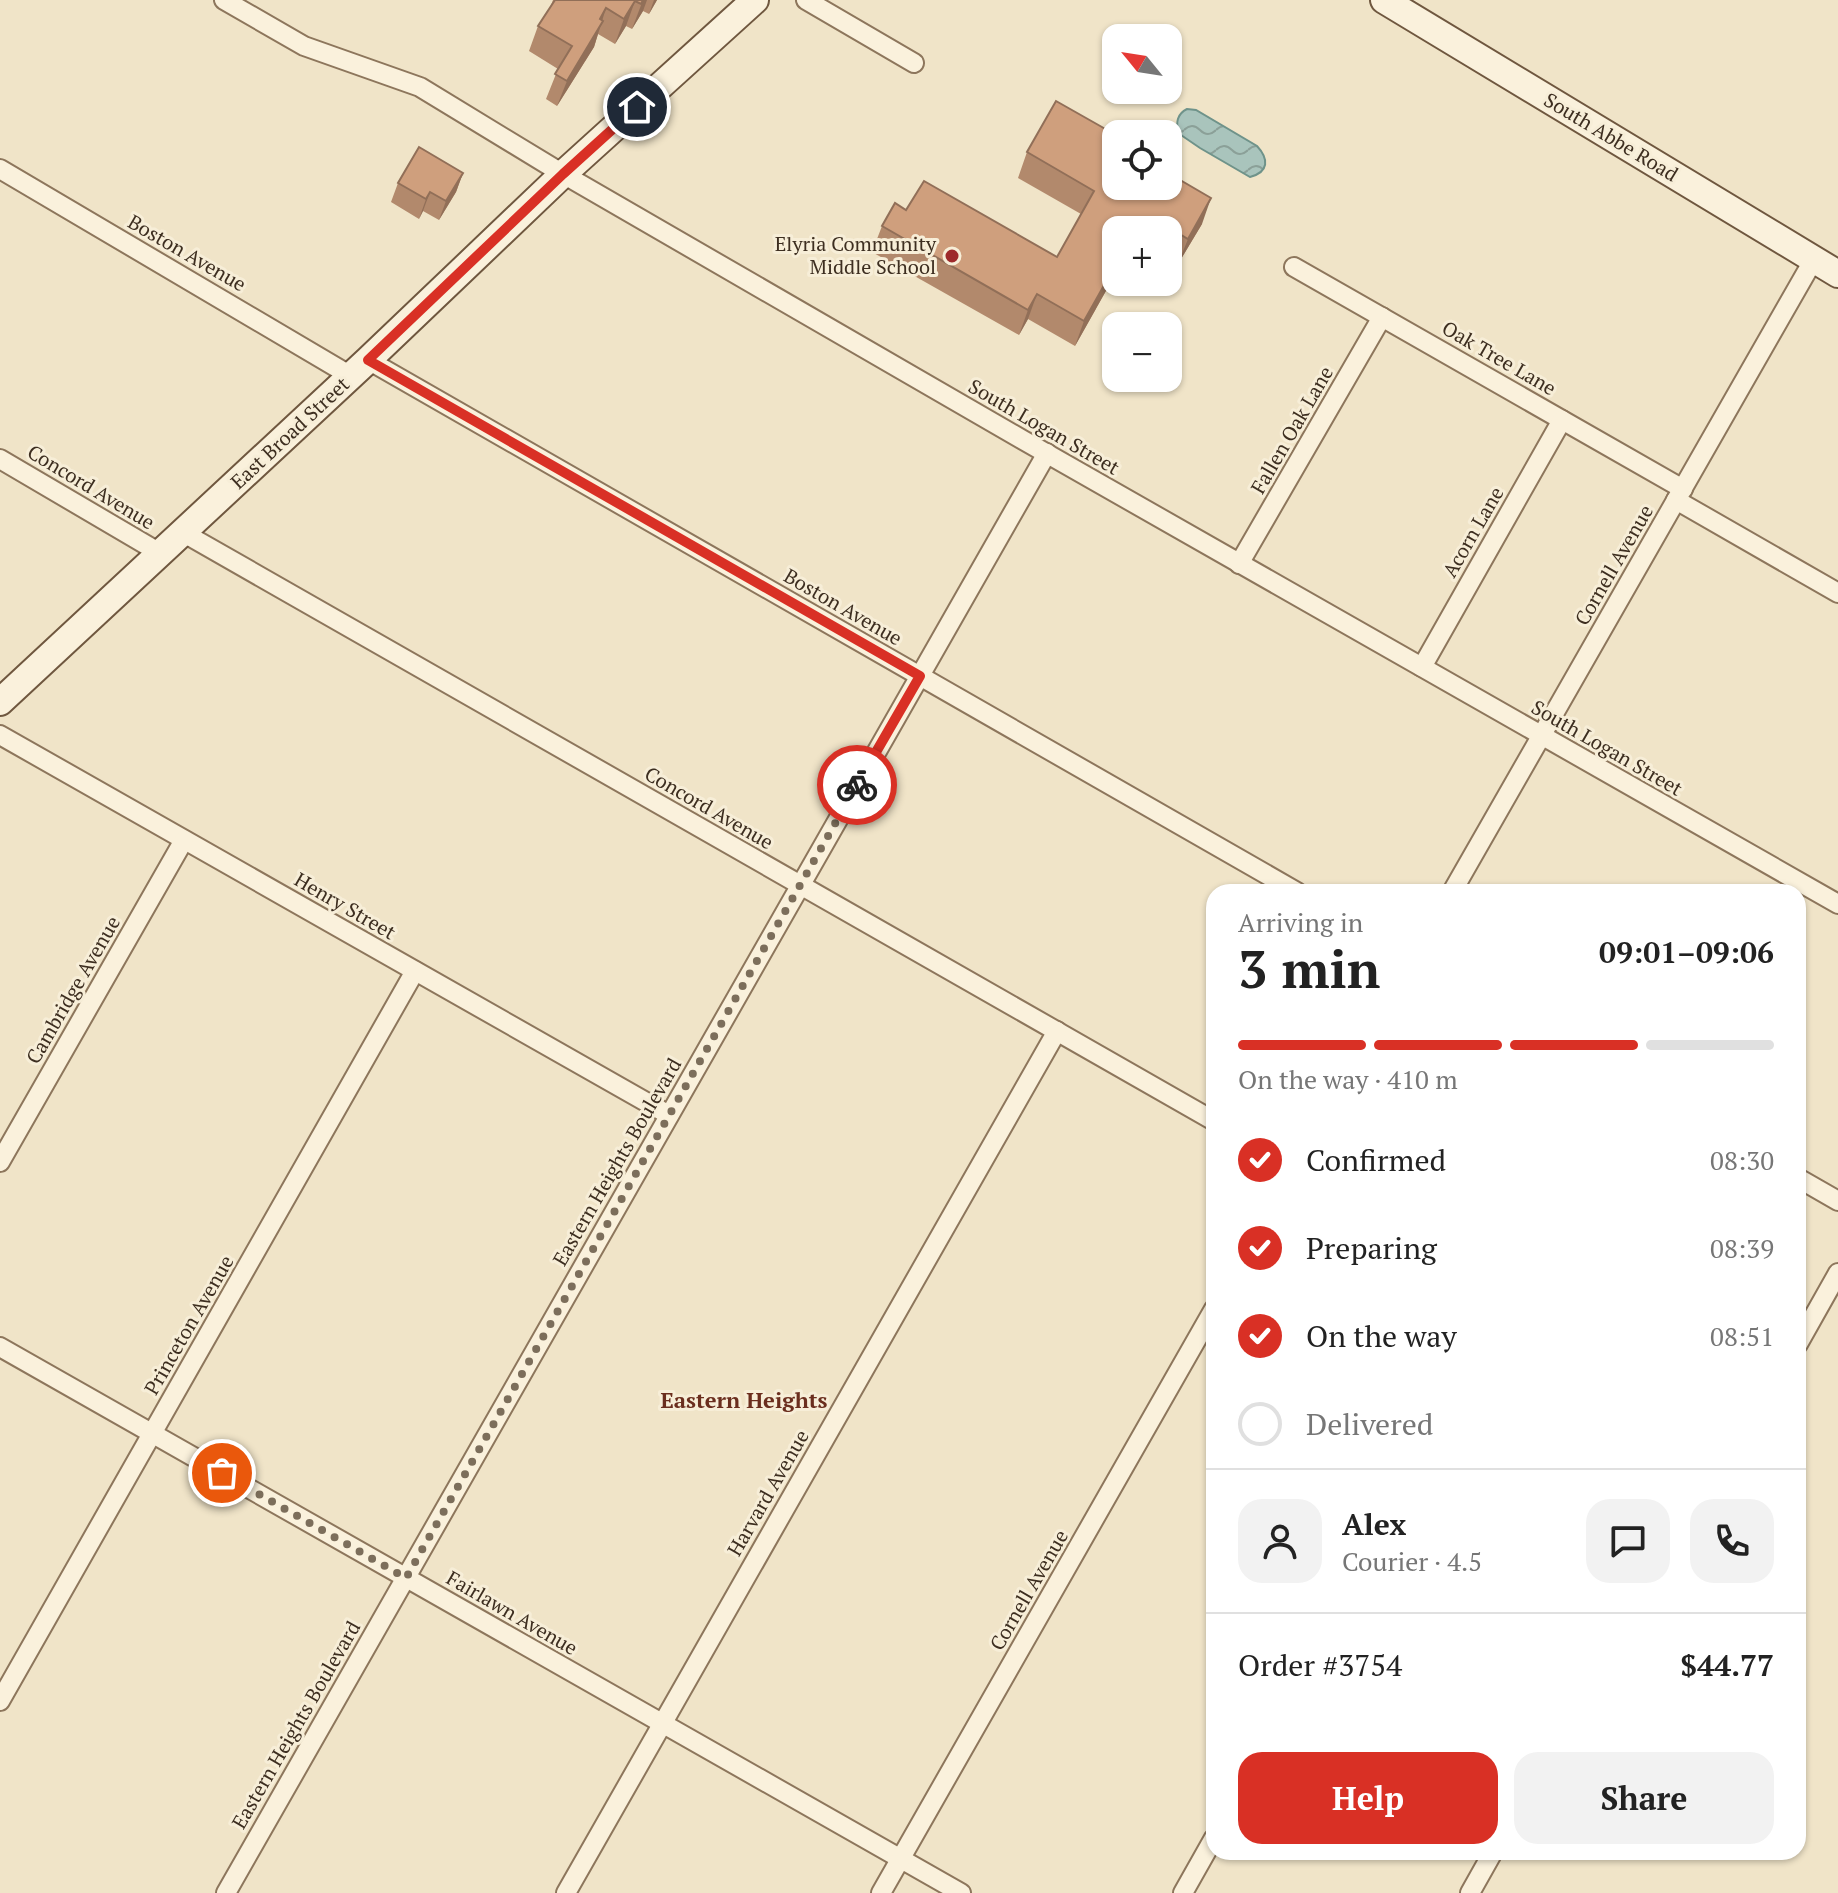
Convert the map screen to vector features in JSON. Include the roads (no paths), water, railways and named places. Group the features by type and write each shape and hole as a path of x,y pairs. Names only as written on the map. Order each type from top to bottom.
{"street":[{"name":"South Logan Street","path":"224,0 304,46 420,87 563,174 1239,564 1803,884"},
{"name":"East Broad Street","path":"0,702 360,368 563,174 755,0"},
{"path":"806,0 914,63"},
{"name":"South Abbe Road","path":"1384,0 1838,274"},
{"name":"Boston Avenue","path":"0,169 920,676 1283,884"},
{"name":"Cornell Avenue","path":"1457,884 1814,259"},
{"name":"Oak Tree Lane","path":"1294,267 1562,420 1838,593"},
{"name":"Fallen Oak Lane","path":"1239,564 1382,317"},
{"name":"Acorn Lane","path":"1422,667 1562,420"},
{"name":"Eastern Heights Boulevard","path":"226,1893 1047,453"},
{"name":"Concord Avenue","path":"0,459 160,553"},
{"name":"Concord Avenue","path":"182,532 1206,1116"},
{"name":"Henry Street","path":"0,735 669,1115"},
{"name":"Cambridge Avenue","path":"0,1162 184,840"},
{"name":"South Logan Street","path":"1806,886 1838,904"},
{"name":"Princeton Avenue","path":"0,1701 415,971"},
{"name":"Harvard Avenue","path":"566,1893 1057,1031"},
{"path":"1806,1183 1838,1201"},
{"path":"1806,1330 1838,1273"},
{"name":"Cornell Avenue","path":"881,1893 1206,1323"},
{"name":"Fairlawn Avenue","path":"0,1347 961,1893"},
{"path":"1183,1893 1206,1852"},
{"path":"1488,1860 1472,1888 1492,1893"}],"water":[{"path":"1187,109 1196,110 1257,146 1264,156 1264,168 1250,177 1200,148 1182,136 1182,120 1178,120"}],"place":[{"name":"Elyria Community Middle School","path":"952,256"}],"district":[{"name":"Eastern Heights","path":"744,1400"}]}
